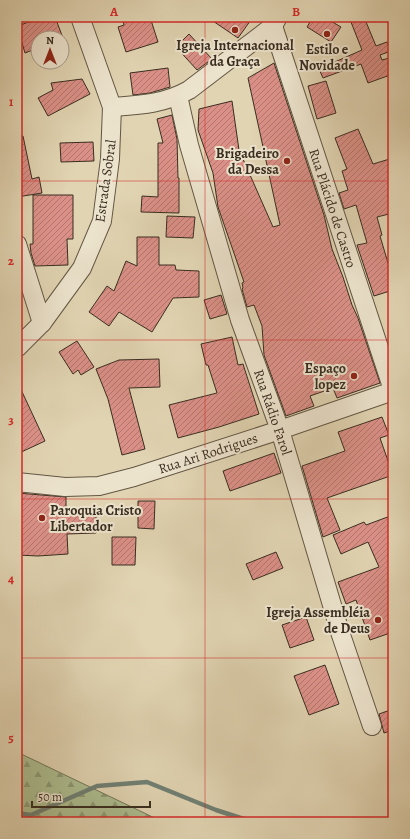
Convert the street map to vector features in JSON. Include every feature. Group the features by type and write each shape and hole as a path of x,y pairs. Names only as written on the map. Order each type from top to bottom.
{"street":[{"name":"Estrada Sobral","path":"17,348 42,323 82,268 102,221 110,159 112,107 80,17"},
{"path":"112,107 151,104 178,96 189,90 276,21"},
{"name":"Rua Plácido de Castro","path":"276,21 393,390"},
{"name":"Rua Rádio Farol","path":"178,96 189,145 240,320 280,430 340,632 372,726"},
{"path":"17,244 42,323"},
{"name":"Rua Ari Rodrigues","path":"17,482 65,487 99,486 134,477 280,430 393,390"}],"green space":[{"path":"17,752 163,822 17,822"}],"building":[{"path":"44,17 55,17 60,30 30,30 30,51 25,53 17,26"},
{"path":"122,17 150,17 158,42 126,52 118,27 124,25"},
{"name":"Igreja Internacional da Graça","path":"207,17 253,17 238,38"},
{"name":"Estilo e Novidade","path":"313,17 324,17 341,27 331,42 307,27"},
{"path":"349,17 364,17 376,46 387,42 391,51 380,55 382,60 393,57 393,74 368,83 361,64 323,78 319,69 362,50"},
{"path":"189,34 212,59 197,70 176,47"},
{"path":"274,63 324,215 332,249 358,318 380,383 337,398 333,388 310,396 314,406 286,416 264,355 262,326 254,305 247,307 242,289 242,283 244,282 218,207 213,173 198,130 199,109 232,101 239,150 273,227 280,225 248,78"},
{"path":"168,68 170,87 150,93 133,95 130,73"},
{"path":"82,79 90,94 48,116 38,98 53,90 51,83"},
{"path":"326,81 336,113 317,119 308,86"},
{"path":"172,115 177,139 179,213 141,212 142,196 158,197 158,143 163,143 157,119"},
{"path":"358,129 373,164 393,158 393,213 377,217 382,235 380,236 391,273 393,272 393,290 374,296 357,245 367,243 356,205 344,209 339,193 348,190 342,171 347,169 335,138"},
{"path":"17,136 23,136 32,179 39,177 42,193 17,197"},
{"path":"93,142 94,161 61,162 60,143"},
{"path":"33,195 73,195 73,239 67,239 68,265 35,266 30,244 33,244"},
{"path":"167,216 195,217 193,238 166,237"},
{"path":"137,237 159,237 159,265 175,265 176,270 199,271 199,297 173,298 152,332 119,312 109,326 89,312 107,286 114,291 126,261 137,266"},
{"path":"221,295 227,314 210,319 204,300"},
{"path":"232,337 238,365 243,364 259,414 178,438 169,405 217,393 208,365 206,365 201,344"},
{"path":"77,341 94,367 81,375 78,370 73,374 59,352"},
{"path":"159,359 160,387 129,388 145,449 122,455 108,399 96,369 119,360"},
{"path":"17,381 45,441 17,454"},
{"path":"382,417 389,435 380,438 393,475 327,498 340,530 323,537 302,466 345,451 338,432"},
{"path":"274,453 281,473 230,491 223,471"},
{"name":"Paroquia Cristo Libertador","path":"17,493 66,497 66,510 96,509 96,533 67,534 68,554 38,556 17,555"},
{"path":"138,501 155,501 154,529 138,528"},
{"path":"393,515 393,632 370,640 356,600 346,604 338,582 379,567 368,542 341,554 333,535 364,522 366,525"},
{"path":"112,537 136,537 135,565 112,565"},
{"path":"276,552 283,568 253,580 246,564"},
{"path":"306,617 314,640 290,648 282,625"},
{"path":"325,665 339,704 309,715 294,676"},
{"path":"393,709 393,730 384,733 379,714"}],"waterway":[{"path":"17,813 31,815 97,786 147,782 216,810 253,822"}],"place":[{"name":"Igreja Internacional da Graça","path":"235,30"},
{"name":"Estilo e Novidade","path":"327,34"},
{"name":"Brigadeiro da Dessa","path":"287,161"},
{"name":"Espaço lopez","path":"354,376"},
{"name":"Paroquia Cristo Libertador","path":"42,518"},
{"name":"Igreja Assembléia de Deus","path":"378,620"}]}
